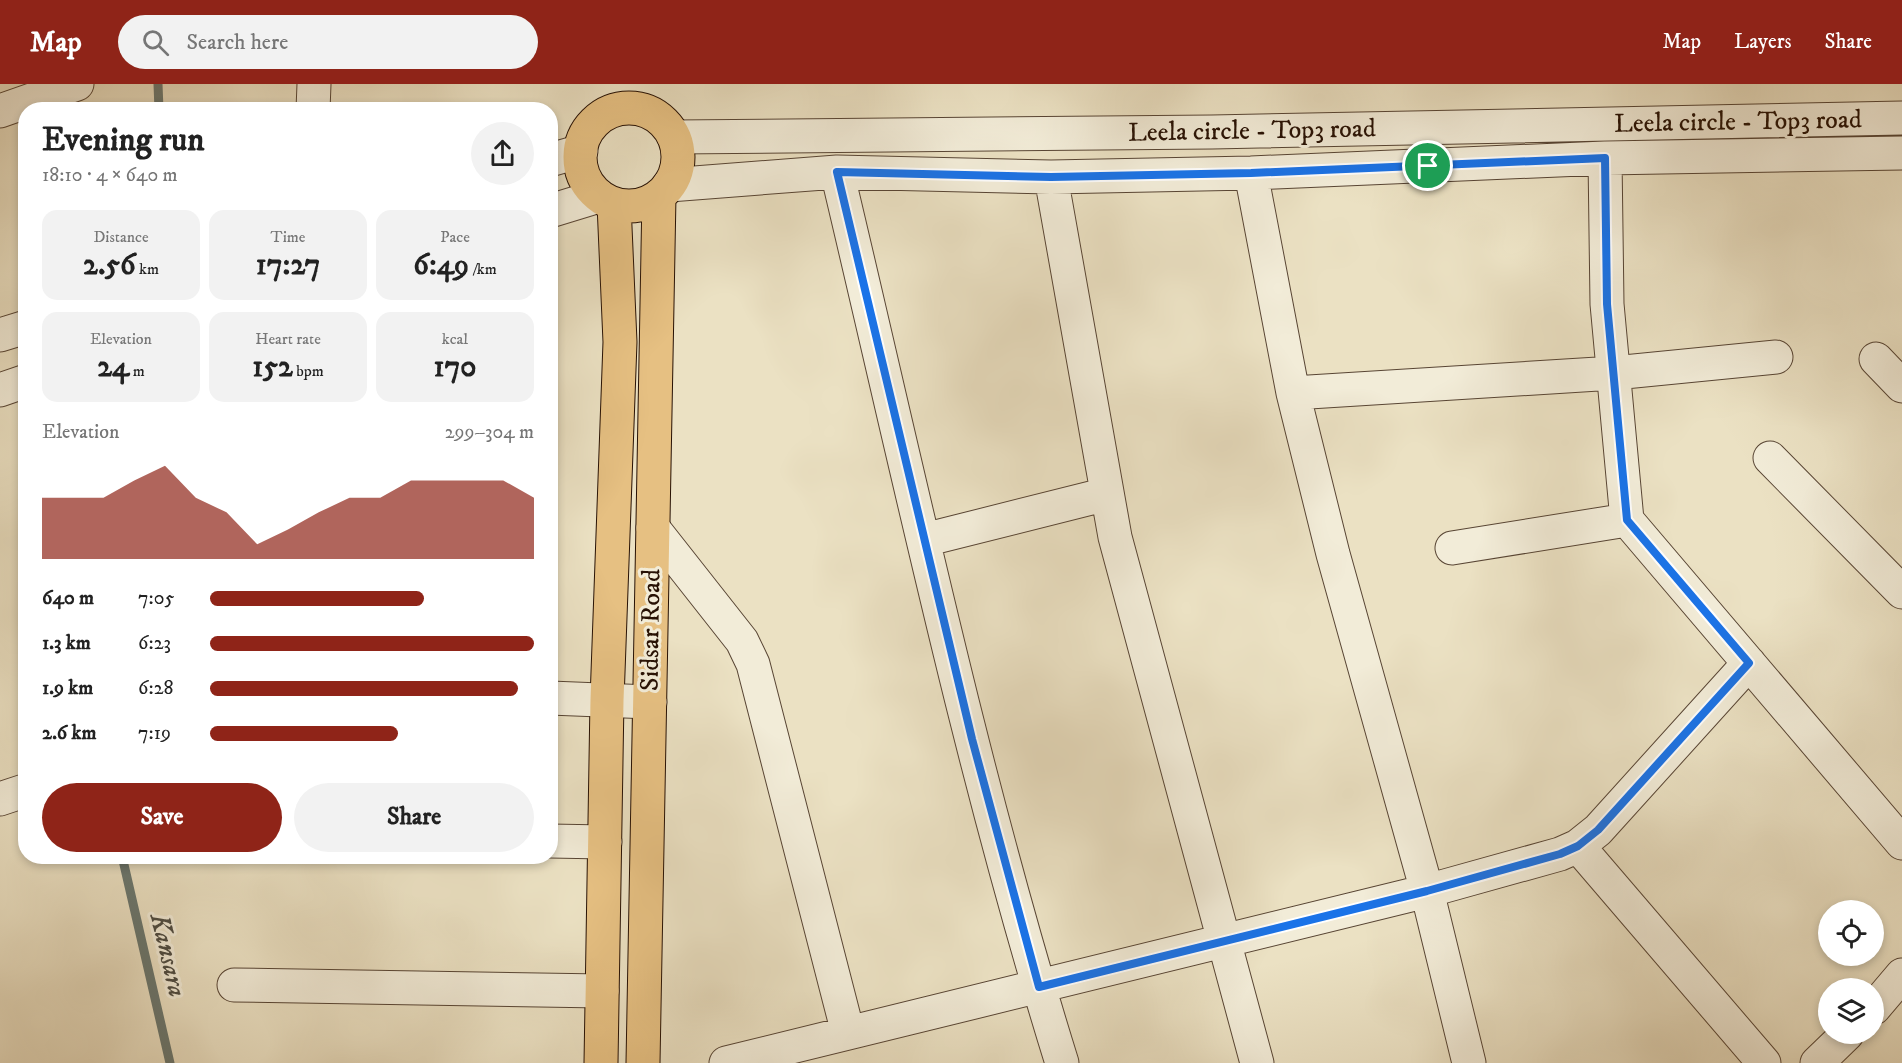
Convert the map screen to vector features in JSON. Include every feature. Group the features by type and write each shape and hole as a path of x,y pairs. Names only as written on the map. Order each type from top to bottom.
{"main road":[{"path":"634,96 666,123 674,137 678,153 677,170 664,190 645,203 629,206 607,200 566,155 583,139 591,125 604,114 620,108 634,96"},
{"name":"Sidsar Road","path":"643,1063 653,528 664,190"},
{"name":"Sidsar Road","path":"601,1063 607,700 620,342 607,200"}],"street":[{"path":"26,102 77,84"},
{"path":"313,102 314,84"},
{"path":"0,111 18,105"},
{"name":"Leela circle - Top3 road","path":"674,137 1212,132 1902,118"},
{"path":"1212,132 1214,174"},
{"name":"Leela circle - Top3 road","path":"664,190 837,172 1051,177 1251,173 1605,158 1902,153"},
{"path":"1605,158 1607,304 1627,520 1902,843"},
{"path":"837,172 972,739 1039,987 1062,1063"},
{"path":"1251,173 1293,393 1333,554 1427,891 1469,1063"},
{"path":"1051,177 1115,537 1226,941 1257,1063"},
{"path":"558,209 607,200"},
{"path":"0,335 18,329"},
{"path":"1293,393 1614,373 1776,357"},
{"path":"1876,359 1902,386"},
{"path":"0,390 18,384"},
{"path":"1770,459 1902,592"},
{"path":"924,540 1107,494"},
{"path":"1452,548 1627,520"},
{"path":"653,528 742,641 753,664 844,1044"},
{"path":"726,1063 844,1044 1039,987 1427,891 1560,854 1578,846 1598,830 1749,663"},
{"path":"558,698 650,702"},
{"path":"558,841 605,842"},
{"path":"1578,846 1764,1063"},
{"path":"234,985 602,991"},
{"path":"1817,1063 1837,1044"}],"waterway":[{"name":"Kansara","path":"158,84 159,102"},
{"name":"Kansara","path":"124,864 170,1063"}],"route":[{"path":"1605,158 1607,304 1627,520 1749,663 1598,830 1578,846 1560,854 1427,891 1039,987 972,739 837,172 1051,177 1251,173 1428,166 1605,158"}]}
